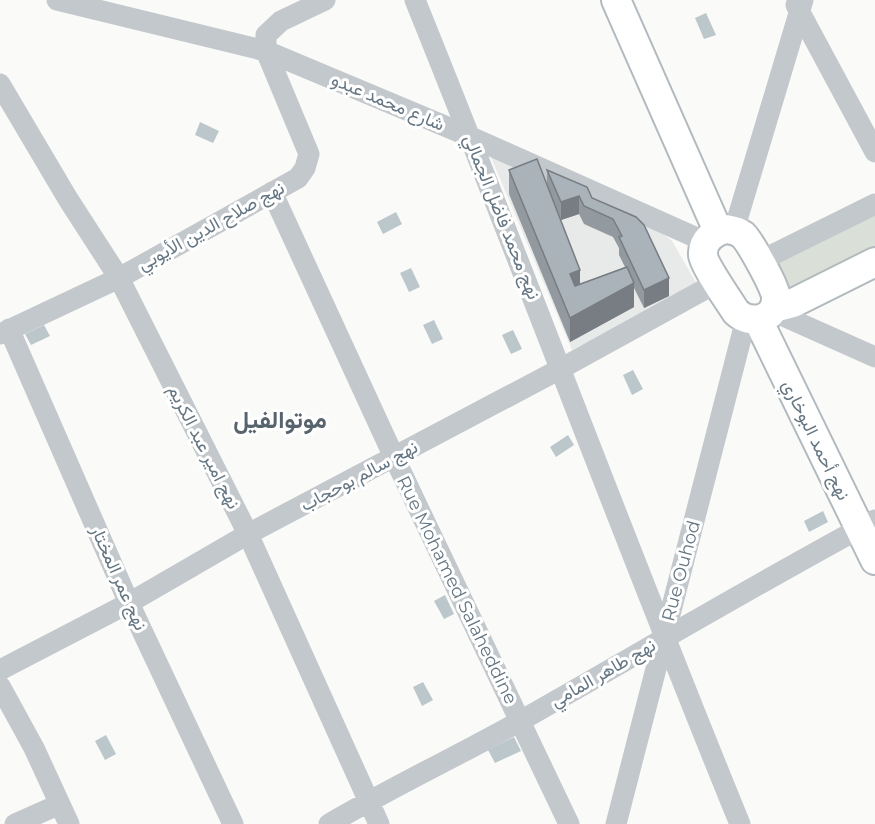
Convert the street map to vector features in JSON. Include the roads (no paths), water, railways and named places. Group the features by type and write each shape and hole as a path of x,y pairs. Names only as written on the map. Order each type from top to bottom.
{"street":[{"name":"شارع محمد عبدو","path":"57,0 266,51 471,137 720,234"},
{"path":"266,51 266,35 281,21 325,0"},
{"name":"نهج محمد فاضل الجمالي","path":"415,0 562,368 663,638 740,824"},
{"path":"616,0 720,234"},
{"path":"799,4 720,234 703,257 736,312 762,315 875,357"},
{"path":"799,4 875,152"},
{"name":"نهج صلاح الدين الأيوبي","path":"5,332 119,278 298,178 305,168 309,154 266,51"},
{"name":"نهج امير عبد الكريم","path":"0,84 119,278 248,534 379,824"},
{"name":"Rue Mohamed Salaheddine","path":"273,192 394,458 569,824"},
{"path":"759,261 875,204"},
{"path":"720,234 745,237 776,291 776,300 762,315"},
{"path":"762,315 793,303 875,262"},
{"name":"نهج سالم بوحجاب","path":"0,670 129,603 248,534 562,368 718,282"},
{"name":"نهج أحمد البوخاري","path":"762,315 867,524 875,560"},
{"name":"Rue Ouhod","path":"616,824 663,638 762,315"},
{"name":"نهج عمر المختار","path":"5,332 233,824"},
{"name":"نهج طاهر المامي","path":"329,824 520,721 867,524"},
{"path":"0,686 34,748 69,824"},
{"path":"15,824 60,804"}],"district":[{"name":"موتوالفيل","path":"280,419"}]}
